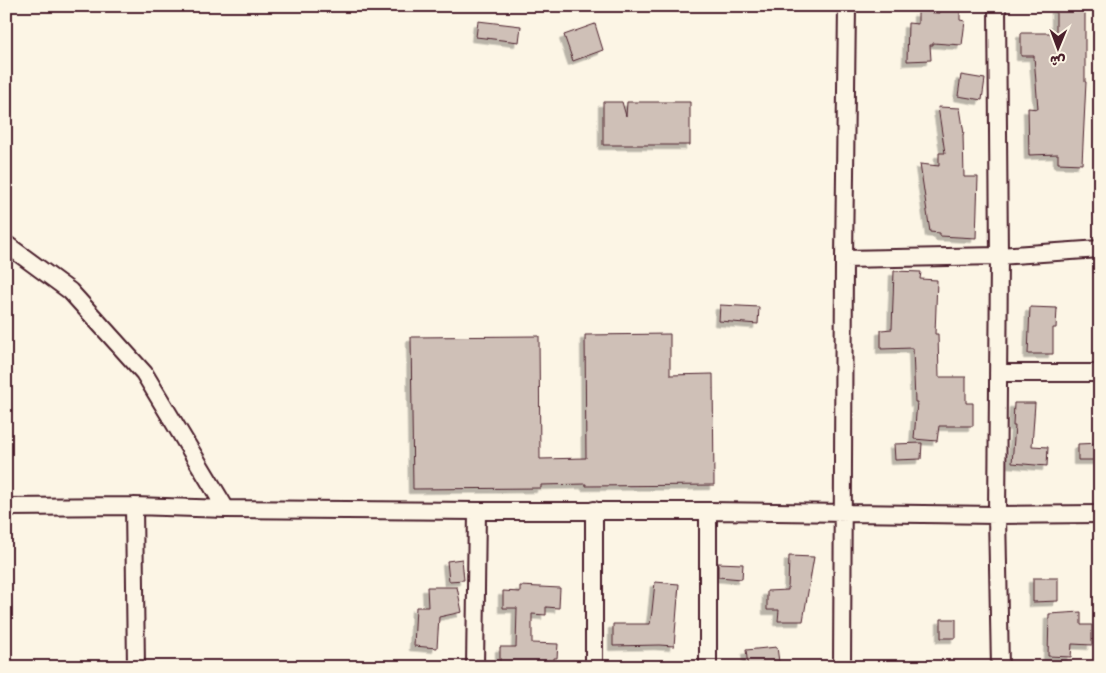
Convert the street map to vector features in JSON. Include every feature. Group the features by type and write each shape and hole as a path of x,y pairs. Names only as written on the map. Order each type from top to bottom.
{"street":[{"path":"842,667 847,6"},
{"path":"997,6 999,256 997,515 1000,667"},
{"path":"6,244 70,291 144,373 226,509"},
{"path":"844,258 999,256 1100,250"},
{"path":"998,373 1100,373"},
{"path":"134,506 136,667"},
{"path":"6,507 134,506 226,509 594,510 997,515 1100,514"},
{"path":"594,510 594,667"},
{"path":"475,667 476,511"},
{"path":"708,511 708,667"}],"building":[{"path":"940,6 960,6 960,20 965,21 962,45 933,43 933,45 930,45 931,60 907,61 908,23 918,24 918,12 940,13"},
{"path":"1056,6 1085,6 1086,82 1082,164 1058,163 1058,154 1029,155 1028,108 1038,109 1034,56 1021,56 1021,33 1056,33"},
{"path":"478,21 521,26 519,42 476,37"},
{"path":"595,24 603,50 573,61 564,35"},
{"path":"961,75 985,79 982,100 958,96"},
{"path":"603,102 622,102 626,116 627,102 690,102 690,145 603,145"},
{"path":"938,107 960,108 964,134 964,177 978,177 976,238 940,236 940,233 930,232 920,164 939,166 939,153 945,153"},
{"path":"894,271 921,272 920,279 937,280 935,334 938,334 939,377 966,377 966,403 973,403 973,426 939,426 937,441 914,439 917,402 915,402 913,348 881,349 881,330 892,329"},
{"path":"720,305 759,307 758,324 719,321"},
{"path":"1030,307 1057,308 1056,328 1053,328 1053,354 1028,354"},
{"path":"670,334 670,375 713,374 714,485 586,486 586,484 541,485 541,488 413,489 411,337 539,336 540,459 586,458 585,335"},
{"path":"1014,403 1035,403 1032,446 1048,447 1047,466 1012,463 1015,426 1013,426"},
{"path":"922,443 921,459 895,460 894,444"},
{"path":"1100,443 1100,460 1078,460 1078,444"},
{"path":"789,556 814,557 803,621 778,621 779,610 767,610 767,591 788,590"},
{"path":"462,559 464,580 449,581 447,561"},
{"path":"718,563 743,564 742,579 718,577"},
{"path":"1033,578 1058,578 1058,601 1033,602"},
{"path":"655,582 679,584 674,646 613,646 613,624 650,624"},
{"path":"520,586 560,588 559,608 546,607 546,615 532,614 532,643 558,644 557,658 554,658 554,666 500,667 500,647 516,647 517,608 503,608 503,591 520,592"},
{"path":"427,587 457,587 462,612 439,617 437,648 414,646 416,607 428,607"},
{"path":"1081,612 1081,625 1092,625 1092,645 1072,644 1071,657 1048,656 1049,614"},
{"path":"941,619 956,619 956,638 941,638"},
{"path":"777,647 779,662 748,666 746,650"}]}
